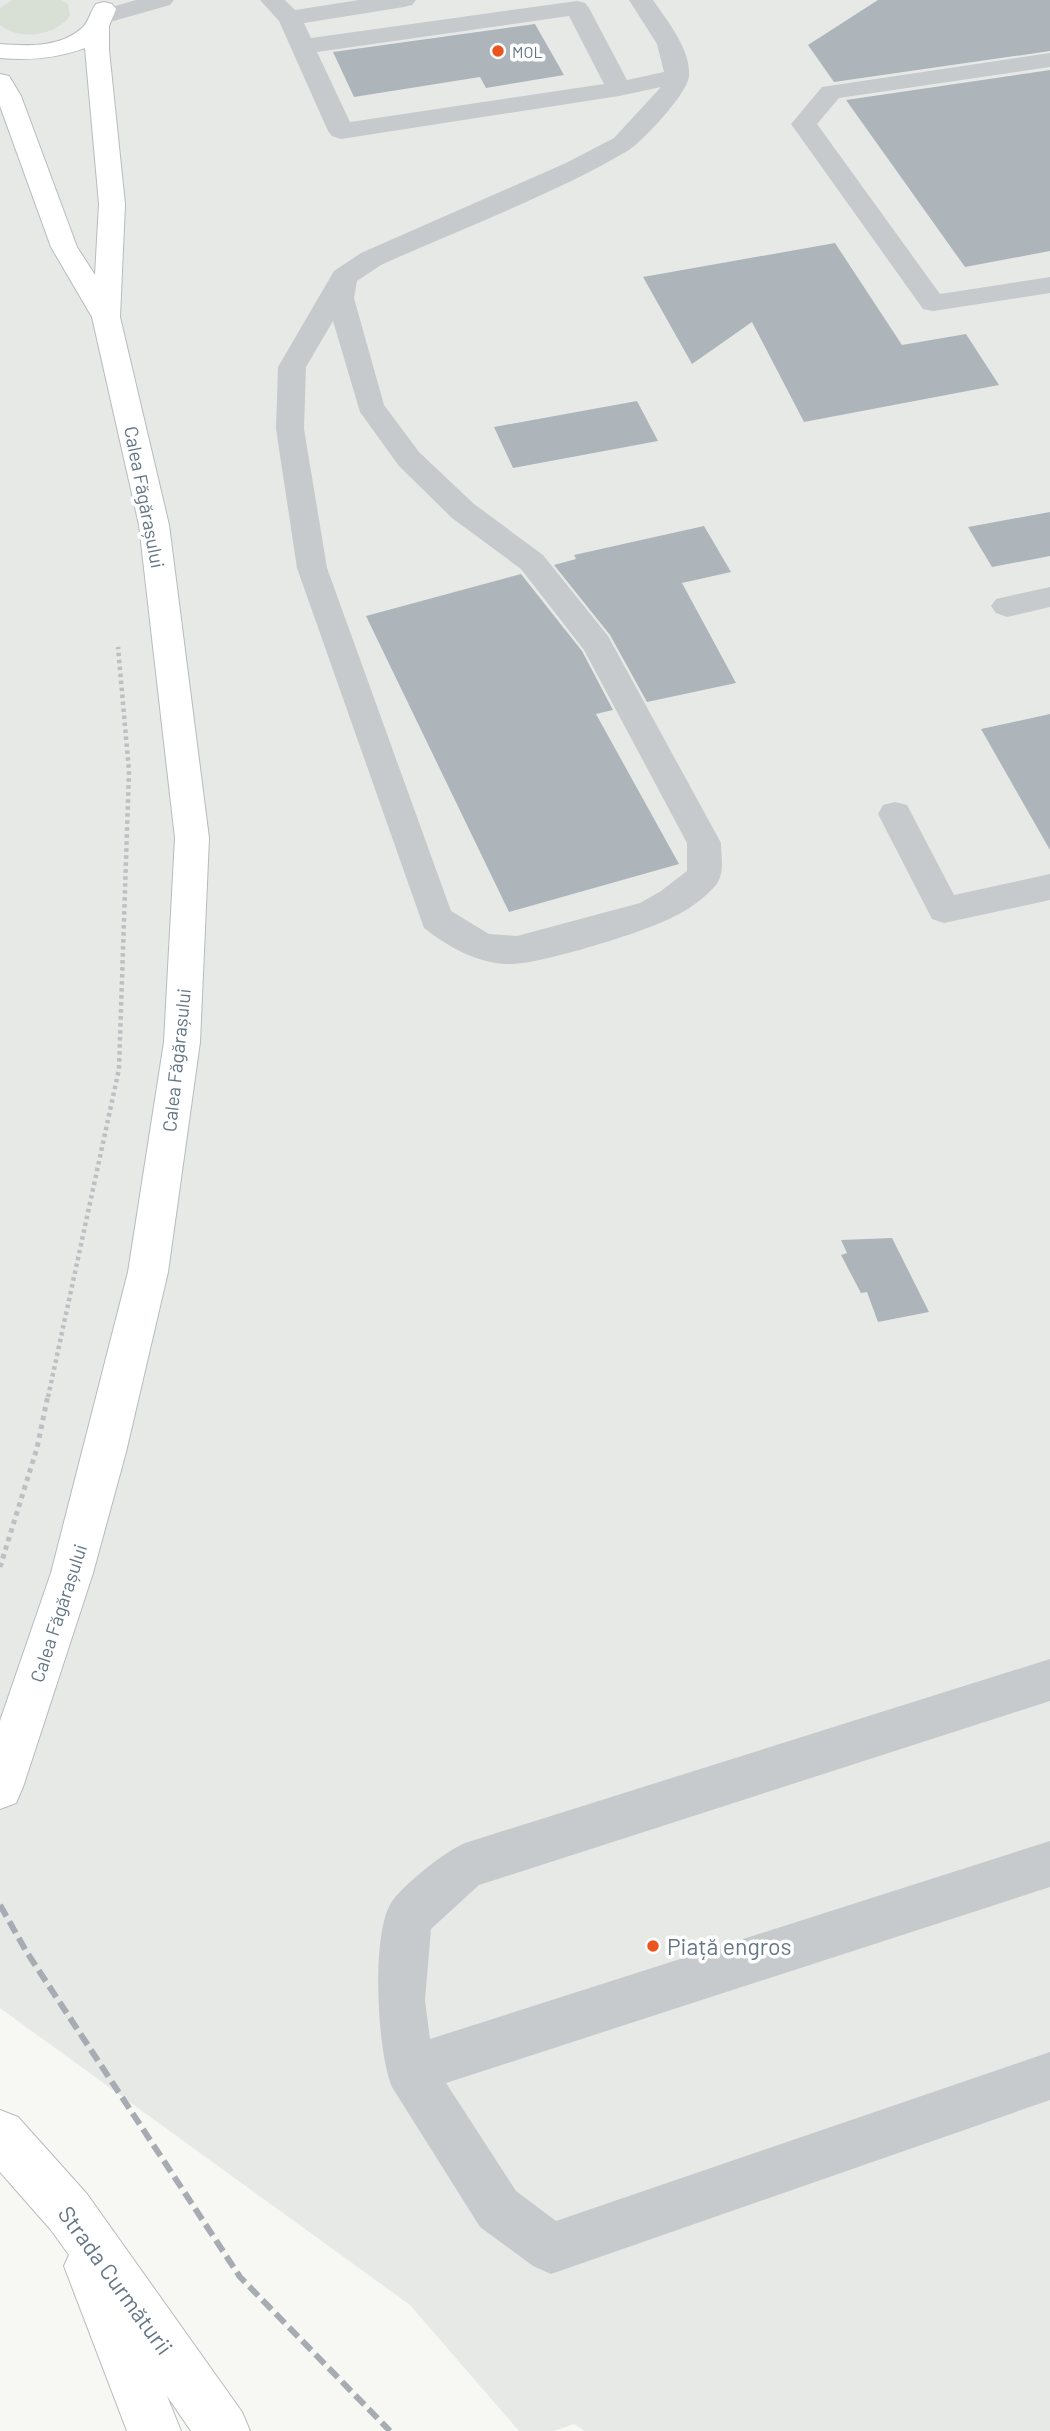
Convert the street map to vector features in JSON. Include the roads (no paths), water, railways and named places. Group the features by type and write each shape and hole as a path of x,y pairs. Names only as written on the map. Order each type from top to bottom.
{"main road":[{"path":"0,51 19,53 56,48 87,36 101,14"},
{"name":"Calea Făgărașului","path":"0,1787 72,1573 105,1451 148,1272 182,1042 192,838 154,525 106,317 112,204 97,50 101,14"},
{"name":"Calea Făgărașului","path":"0,81 9,96 64,247 106,317"},
{"name":"Strada Curmăturii","path":"0,2135 69,2212 223,2431"},
{"path":"69,2212 154,2431"}],"street":[{"path":"101,14 162,0"},
{"path":"272,0 290,18 341,131 619,89 677,76"},
{"path":"290,18 404,0"},
{"path":"344,277 340,298 370,406 409,459 463,510 533,562 597,644 704,843 704,875 681,897 651,913 512,952 483,947 460,938 436,919 312,568 290,429 292,367 344,277 371,259 575,168 623,143 672,91 677,76 669,44 641,0"},
{"path":"304,46 577,8 619,89"},
{"path":"1050,60 831,92 804,124 933,303 1050,285"},
{"path":"1007,606 1050,597"},
{"path":"895,814 944,911 1050,887"},
{"path":"1050,1680 465,1866 408,1917 401,2000 409,2070 498,2209 551,2248 1050,2076"},
{"path":"409,2070 1050,1864"}],"railway":[{"path":"0,1905 26,1951 240,2277 390,2431"}],"place":[{"name":"MOL","path":"498,51"},
{"name":"Piață engros","path":"653,1946"}]}
